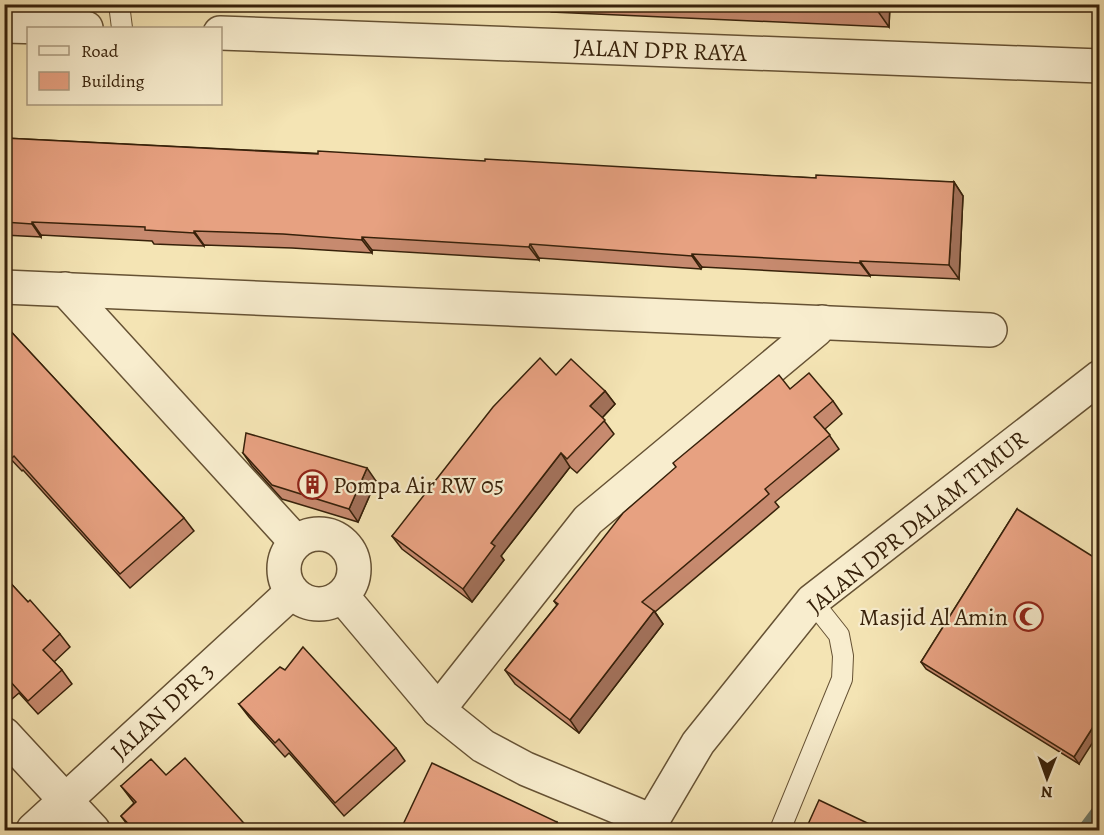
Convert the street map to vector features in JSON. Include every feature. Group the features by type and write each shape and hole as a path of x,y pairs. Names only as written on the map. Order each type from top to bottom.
{"street":[{"path":"4,26 39,16 82,27"},
{"name":"JALAN DPR RAYA","path":"222,33 1100,66"},
{"path":"4,286 990,330"},
{"path":"65,289 296,542"},
{"path":"438,710 588,520 816,330 822,322"},
{"name":"JALAN DPR DALAM TIMUR","path":"650,826 698,742 812,601 1100,377"},
{"path":"321,534 335,538 346,546 352,558 354,572 350,585 342,596 330,603 315,604 302,600 292,592 285,580 283,566 287,553 296,542 308,536 321,534"},
{"name":"JALAN DPR 3","path":"33,831 292,592"},
{"path":"342,596 438,710 483,746 526,769 650,826"},
{"path":"4,734 93,831"}],"lane":[{"path":"119,4 122,27"},
{"path":"780,831 842,679 843,656 839,635 812,601"}],"building":[{"path":"767,4 877,4 877,10"},
{"path":"4,138 318,154 318,151 485,161 485,159 816,178 816,175 954,182 949,265 860,261 860,263 692,254 692,256 530,244 529,247 362,237 362,240 283,234 194,231 194,233 145,230 145,227 4,222"},
{"path":"4,324 184,518 120,574 14,456 12,458 4,449"},
{"path":"540,358 556,375 571,359 605,391 590,406 605,420 567,459 561,453 491,543 495,546 463,589 392,536 493,407"},
{"path":"809,373 833,401 814,417 830,435 765,489 769,494 642,602 654,611 570,720 505,670 558,604 554,601 623,513 676,467 673,463 779,375 790,389"},
{"name":"Pompa Air RW 05","path":"246,433 367,468 349,509 272,485 243,453"},
{"name":"Masjid Al Amin","path":"1017,509 1100,561 1100,716 1074,757 921,662"},
{"path":"4,576 28,602 30,600 60,634 43,650 62,670 28,701 9,680 4,684"},
{"path":"303,647 396,748 335,803 279,739 275,743 239,704 280,667 285,670"},
{"path":"185,758 251,831 135,831 121,816 136,802 121,786 151,759 166,775"},
{"path":"432,763 557,822 553,831 400,831"},
{"path":"819,800 884,831 805,831"}],"waterway":[{"path":"1085,830 1100,810"}],"place":[{"name":"Pompa Air RW 05","path":"312,485"},
{"name":"Masjid Al Amin","path":"1029,617"}]}
